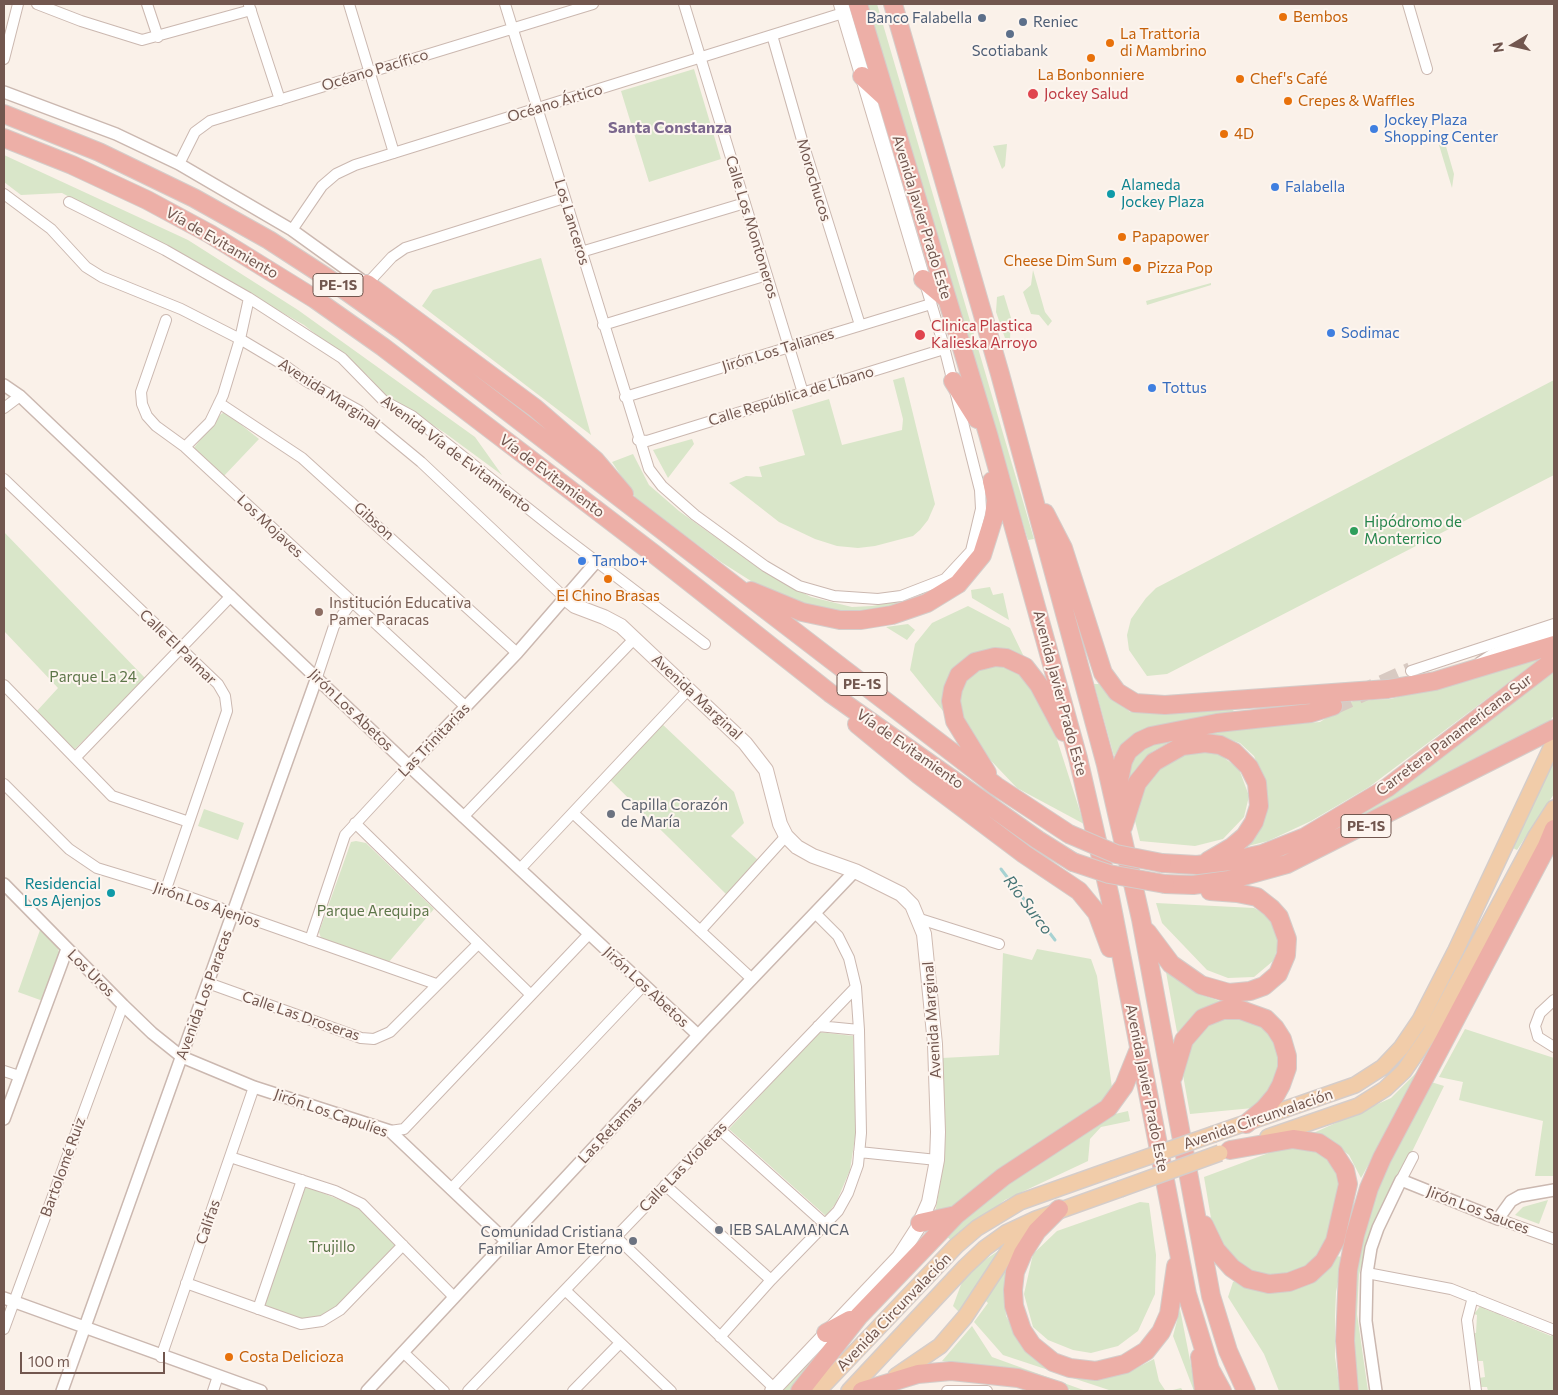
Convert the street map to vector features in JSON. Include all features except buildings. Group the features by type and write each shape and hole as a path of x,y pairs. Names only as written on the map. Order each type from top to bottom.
{"highway":[{"name":"Avenida Javier Prado Este","path":"893,4 1032,492 1115,801 1141,919 1214,1305 1228,1351 1246,1391"},
{"name":"Avenida Javier Prado Este","path":"847,7 886,98 939,302 988,434 1078,758 1097,832 1178,1250 1198,1334 1210,1369 1222,1391"},
{"path":"862,76 886,98"},
{"name":"Vía de Evitamiento","path":"4,114 64,137 142,172 194,198 276,245 397,327 996,786 1069,834"},
{"name":"Vía de Evitamiento","path":"4,138 72,165 147,200 218,238 316,299 383,347 654,554 830,694 1038,840 1073,862"},
{"path":"923,279 939,302"},
{"path":"367,284 547,419 595,460 614,480 638,512"},
{"path":"727,581 802,612 840,620 861,620 892,615 918,606 943,594 958,584 977,563 992,529 996,500 989,462 988,434 953,381"},
{"path":"1032,492 1063,548 1100,666 1112,687 1129,700 1142,704 1165,705 1352,694 1415,685 1554,645"},
{"path":"996,786 965,739 955,721 952,707 952,694 959,676 969,666 982,660 994,657 1010,659 1029,671 1078,758"},
{"name":"Carretera Panamericana Sur","path":"1069,834 1116,854 1162,863 1197,865 1230,861 1262,854 1297,840 1336,820 1380,792 1435,753 1554,660"},
{"path":"830,694 856,723 888,750 1024,854 1079,891 1101,920 1128,991"},
{"path":"1115,801 1123,761 1128,752 1145,738 1175,730 1217,723 1311,713 1333,706"},
{"name":"Carretera Panamericana Sur","path":"1073,862 1109,874 1165,884 1193,885 1229,880 1288,864 1553,738"},
{"path":"1122,833 1134,790 1140,777 1154,762 1174,749 1190,744 1212,743 1227,748 1245,762 1255,777 1259,797 1257,814 1250,830 1239,842 1216,857 1197,865"},
{"path":"1350,1391 1345,1341 1348,1270 1357,1228 1369,1188 1382,1158 1547,846 1554,828"},
{"path":"1141,919 1156,947 1170,964 1207,988 1229,993 1250,991 1264,986 1278,974 1286,955 1286,931 1279,917 1263,901 1237,893 1201,891 1165,884"},
{"path":"1172,1090 1180,1048 1188,1033 1202,1018 1229,1010 1247,1011 1260,1016 1275,1028 1282,1039 1287,1056 1287,1068 1275,1096 1264,1109 1246,1124"},
{"path":"800,1391 859,1316 956,1216 1010,1172 1108,1108 1124,1086 1139,1049"},
{"path":"1192,1195 1216,1250 1225,1262 1242,1276 1262,1283 1283,1283 1303,1278 1324,1261 1335,1242 1348,1191 1345,1170 1334,1153 1319,1143 1293,1140 1225,1152"},
{"path":"1059,1209 1037,1231 1023,1253 1015,1272 1012,1290 1016,1315 1026,1338 1039,1352 1062,1366 1087,1371 1107,1370 1125,1364 1146,1351 1161,1332 1169,1314 1178,1250"},
{"path":"920,1223 956,1216"},
{"path":"826,1334 859,1316"},
{"path":"1198,1334 1204,1391"},
{"path":"862,1391 918,1374 951,1371 1018,1378 1059,1391"}],"main road":[{"name":"Avenida Javier Prado Este","path":"847,7 862,76 923,279"},
{"name":"Avenida Marginal","path":"565,598 575,606 611,620 635,638 746,743 762,763 771,781 780,824 786,836 797,847 813,856 855,871 901,894 912,905 920,919 926,948 935,1044 937,1160 931,1193 920,1223 899,1257 773,1390"},
{"name":"Avenida Circunvalación","path":"818,1391 956,1246 977,1228 1020,1202 1334,1093 1364,1081 1383,1067 1402,1048 1420,1020 1456,950 1553,738"},
{"name":"Avenida Circunvalación","path":"849,1391 975,1257 996,1240 1036,1218 1059,1209 1348,1110 1375,1096 1395,1080 1413,1060 1430,1033 1536,836 1554,808"},
{"path":"879,1385 912,1367 940,1346 965,1318 1015,1241 1036,1218"}],"street":[{"path":"4,59 18,4"},
{"path":"37,4 131,38 142,40 158,37 250,7 280,100"},
{"path":"147,4 158,37"},
{"path":"349,4 394,152"},
{"name":"Los Lanceros","path":"505,4 638,440"},
{"name":"Océano Pacífico","path":"179,164 195,132 205,123 593,4"},
{"name":"Calle Los Montoneros","path":"684,4 803,392"},
{"path":"1408,4 1427,69"},
{"name":"Océano Ártico","path":"292,230 322,186 336,174 394,152 772,35 847,7"},
{"name":"Morochucos","path":"772,35 802,140 860,325"},
{"path":"4,92 116,134 179,164 292,230 367,284 392,257 405,248 564,198"},
{"name":"Avenida Marginal","path":"4,194 51,229 86,267 102,277 181,309 240,338 287,367 306,382 342,400 372,420 421,462 565,598"},
{"name":"Avenida Vía de Evitamiento","path":"69,202 164,250 249,298 342,358 384,401 412,416 596,562 705,644"},
{"path":"581,252 744,203"},
{"path":"603,325 767,275"},
{"path":"185,447 210,422 219,403 240,338 249,298"},
{"name":"Jirón Los Talianes","path":"625,397 939,302"},
{"name":"Avenida Javier Prado Este","path":"638,440 649,469 662,486 695,515 782,577 816,592 834,596 878,599 902,596 934,584 954,570 970,551 978,528 981,509 980,490 944,349 939,302"},
{"name":"Los Mojaves","path":"166,320 141,392 142,404 147,416 156,426 185,447 466,707"},
{"name":"Calle República de Líbano","path":"638,440 647,440 944,349"},
{"name":"Jirón Los Abetos","path":"4,385 20,396 463,817 698,1035"},
{"path":"4,408 20,396"},
{"name":"Gibson","path":"219,403 302,458 369,516 517,653"},
{"name":"Calle El Palmar","path":"4,479 8,490 218,684 225,696 227,711 166,889"},
{"name":"Las Trinitarias","path":"310,940 345,835 517,653 596,562"},
{"path":"75,758 231,596"},
{"name":"Avenida Los Paracas","path":"62,1391 334,626 352,602"},
{"path":"1411,671 1554,624"},
{"path":"1468,671 1492,655 1554,633"},
{"path":"463,817 635,638"},
{"path":"4,685 112,796 189,822"},
{"path":"520,869 688,690"},
{"name":"Jirón Los Ajenjos","path":"4,784 83,860 97,868 166,889 436,984"},
{"path":"573,813 752,979"},
{"path":"355,823 530,994"},
{"path":"700,930 786,836"},
{"name":"Las Retamas","path":"367,1391 698,1035 855,871"},
{"name":"Los Uros","path":"4,884 123,1005 152,1033 182,1057"},
{"path":"720,1337 771,1280 826,1225 848,1193 858,1165 861,1133 859,1030 856,987 849,958 838,936 815,913"},
{"path":"920,919 999,944"},
{"path":"390,1131 404,1129 530,994 589,934"},
{"name":"Calle Las Droseras","path":"208,983 361,1038 374,1039 390,1032 478,944"},
{"path":"4,1119 67,949"},
{"path":"452,1189 644,985"},
{"name":"Calle Las Violetas","path":"468,1391 856,987"},
{"path":"1554,1000 1540,1013 1535,1026 1538,1037 1554,1047"},
{"name":"Bartolomé Ruiz","path":"4,1329 9,1299 123,1005"},
{"path":"818,1026 859,1030"},
{"name":"Jirón Los Capulíes","path":"182,1057 254,1087 390,1131 506,1241"},
{"path":"4,1071 19,1076"},
{"name":"Califas","path":"161,1357 254,1087"},
{"path":"719,1129 826,1225"},
{"path":"859,1152 937,1160"},
{"path":"230,1157 335,1191 362,1204 454,1297"},
{"path":"1376,1391 1366,1321 1367,1274 1371,1248 1378,1228 1413,1157"},
{"path":"258,1309 302,1180"},
{"name":"Jirón Los Sauces","path":"1402,1180 1498,1219 1554,1239"},
{"path":"665,1185 771,1280"},
{"path":"1498,1219 1515,1198 1554,1190"},
{"path":"616,1237 773,1390"},
{"path":"186,1283 301,1324 322,1321 340,1310 403,1245"},
{"path":"1367,1274 1451,1289 1554,1330"},
{"path":"565,1290 671,1391"},
{"path":"1473,1298 1467,1320 1476,1391"},
{"path":"9,1299 161,1357 261,1391"},
{"path":"573,1391 620,1343"},
{"path":"403,1352 444,1391"},
{"path":"213,1391 218,1376"},
{"path":"946,1391 987,1391"}],"green space":[{"path":"863,4 877,4 1034,539 1028,540"},
{"path":"694,69 721,159 649,182 621,91"},
{"path":"1445,143 1454,174 1452,188 1439,145"},
{"path":"1007,144 1005,166 1002,169 993,146"},
{"path":"4,155 188,240 298,310 475,437 502,475 445,433 383,393 368,376 304,325 186,258 62,193 21,195 4,182"},
{"path":"541,258 591,435 422,306 433,290"},
{"path":"1033,270 1045,312 1052,321 1048,326 1039,315 1031,314 1023,292 1031,285"},
{"path":"1211,283 1211,285 1147,305 1146,301"},
{"path":"1004,295 1011,318 1010,340 1006,341 996,312 997,297"},
{"path":"904,377 935,504 928,520 913,536 875,546 858,548 837,546 815,539 779,522 729,483 746,476 762,477 759,467 805,455 792,410 829,399 842,445 902,430 903,419 893,380"},
{"name":"Hipódromo de Monterrico","path":"1554,380 1554,475 1167,674 1147,676 1129,650 1127,635 1131,619 1146,598 1156,588"},
{"path":"225,412 259,439 222,478 193,449 221,414"},
{"path":"692,439 694,444 668,478 653,450"},
{"path":"633,454 649,485 679,511 764,572 811,597 852,607 872,606 907,600 954,582 895,611 829,613 762,588 721,562 637,500 612,462"},
{"name":"Parque La 24","path":"4,532 145,678 74,750 36,712 58,688 4,631"},
{"path":"990,587 993,595 1003,593 1009,620 972,598 971,590"},
{"path":"968,606 1010,628 1026,661 978,655 946,710 943,711 910,670 915,644 932,623"},
{"path":"908,624 915,630 907,640 886,627"},
{"path":"1548,653 1369,787 1311,821 1268,841 1244,847 1265,814 1267,798 1264,779 1254,756 1240,743 1204,731 1320,722 1353,701 1391,699"},
{"path":"1011,663 1047,708 1084,824 1017,788 978,747 959,710 958,690 973,668"},
{"path":"1554,671 1554,715 1550,721 1337,829 1373,806"},
{"path":"1094,684 1099,684 1130,712 1232,707 1235,715 1159,727 1126,740 1114,756"},
{"path":"661,723 734,792 744,823 731,836 758,860 727,895 610,780"},
{"path":"1165,737 1166,744 1153,751 1134,771 1125,797 1123,787 1132,754"},
{"path":"1198,750 1219,754 1239,769 1249,796 1244,817 1223,839 1195,846 1140,841 1134,817 1142,792 1156,772 1172,760"},
{"path":"1554,759 1554,794 1517,850 1511,847"},
{"path":"204,809 244,823 238,840 198,826"},
{"name":"Parque Arequipa","path":"351,842 366,843 434,909 388,963 321,938 319,932"},
{"path":"1156,903 1254,908 1274,919 1279,945 1273,961 1254,977 1228,978 1207,970 1162,923"},
{"path":"40,930 58,947 59,953 43,1001 18,992"},
{"path":"1037,949 1091,959 1097,976 1112,1088 1101,1103 1015,1159 932,1231 945,1155 942,1058 999,1055 1003,953 1032,960"},
{"path":"1166,972 1199,994 1220,1001 1221,1004 1194,1015 1177,1032"},
{"path":"1225,1015 1262,1022 1280,1048 1279,1082 1253,1108 1190,1114 1181,1064 1196,1030"},
{"path":"1465,1029 1554,1058 1554,1176 1535,1176 1543,1121 1459,1100 1463,1082 1439,1077"},
{"path":"819,1032 853,1036 856,1131 850,1170 836,1203 826,1216 729,1129"},
{"path":"1423,1066 1361,1178 1349,1155 1331,1141 1309,1135 1391,1098"},
{"path":"1431,1082 1444,1086 1366,1246 1359,1275 1357,1314 1368,1391 1357,1391 1351,1320 1354,1272 1363,1223 1396,1145"},
{"path":"1128,1111 1130,1121 1101,1127 1090,1139 1088,1161 1005,1200 952,1241 946,1236 960,1221 1016,1176 1115,1114"},
{"path":"1293,1144 1323,1151 1342,1176 1330,1238 1318,1259 1291,1275 1259,1275 1227,1256 1212,1224 1204,1177"},
{"name":"Trujillo","path":"305,1186 360,1208 397,1244 336,1307 320,1318 301,1321 263,1307"},
{"path":"1548,1200 1539,1224 1515,1215 1523,1207"},
{"path":"1140,1202 1149,1203 1156,1255 1155,1294 1138,1331 1118,1346 1091,1353 1073,1350 1048,1340 1033,1327 1024,1294 1033,1254 1057,1231"},
{"path":"1001,1249 961,1314 953,1306 962,1282 973,1268"},
{"path":"1336,1256 1343,1257 1336,1292 1335,1317 1335,1357 1340,1391 1279,1391 1264,1354 1228,1297 1233,1282 1237,1280 1254,1287"},
{"path":"1006,1269 1004,1287 1006,1316 1021,1342 1072,1375 1098,1380 1127,1373 1154,1359 1159,1381 1165,1390 1181,1388 1183,1391 1112,1391 1003,1355 974,1322 988,1303 985,1300"},
{"path":"1481,1305 1486,1306 1485,1309 1495,1313 1496,1310 1501,1312 1500,1315 1516,1322 1518,1319 1523,1321 1522,1324 1551,1336 1554,1333 1554,1391 1488,1391 1487,1387 1481,1387 1479,1378 1485,1377 1483,1361 1477,1361 1473,1333 1476,1333 1477,1315 1474,1314"},
{"path":"1180,1309 1196,1391 1194,1391 1173,1336"},
{"path":"972,1326 992,1357 1086,1391 1074,1391 1000,1369 942,1361"},
{"path":"833,1336 794,1391 781,1391"}],"waterway":[{"name":"Río Surco","path":"1001,869 1055,940"}],"tunnel":[{"path":"1333,706 1411,671"}],"place":[{"name":"Bembos","path":"1283,17"},
{"name":"Banco Falabella","path":"982,18"},
{"name":"Reniec","path":"1023,22"},
{"name":"Scotiabank","path":"1010,34"},
{"name":"La Trattoria di Mambrino","path":"1110,43"},
{"name":"La Bonbonniere","path":"1091,58"},
{"name":"Chef's Café","path":"1240,79"},
{"name":"Jockey Salud","path":"1033,94"},
{"name":"Crepes & Waffles","path":"1288,101"},
{"name":"Jockey Plaza Shopping Center","path":"1374,129"},
{"name":"4D","path":"1224,134"},
{"name":"Falabella","path":"1275,187"},
{"name":"Alameda Jockey Plaza","path":"1111,194"},
{"name":"Papapower","path":"1122,237"},
{"name":"Cheese Dim Sum","path":"1127,261"},
{"name":"Pizza Pop","path":"1137,268"},
{"name":"Sodimac","path":"1331,333"},
{"name":"Clinica Plastica Kalieska Arroyo","path":"920,335"},
{"name":"Tottus","path":"1152,388"},
{"name":"Hipódromo de Monterrico","path":"1354,531"},
{"name":"Tambo+","path":"582,561"},
{"name":"El Chino Brasas","path":"608,579"},
{"name":"Institución Educativa Pamer Paracas","path":"319,612"},
{"name":"Capilla Corazón de María","path":"611,814"},
{"name":"Residencial Los Ajenjos","path":"111,893"},
{"name":"IEB SALAMANCA","path":"719,1230"},
{"name":"Comunidad Cristiana Familiar Amor Eterno","path":"633,1241"},
{"name":"Costa Delicioza","path":"229,1357"}],"district":[{"name":"Santa Constanza","path":"670,128"}]}
